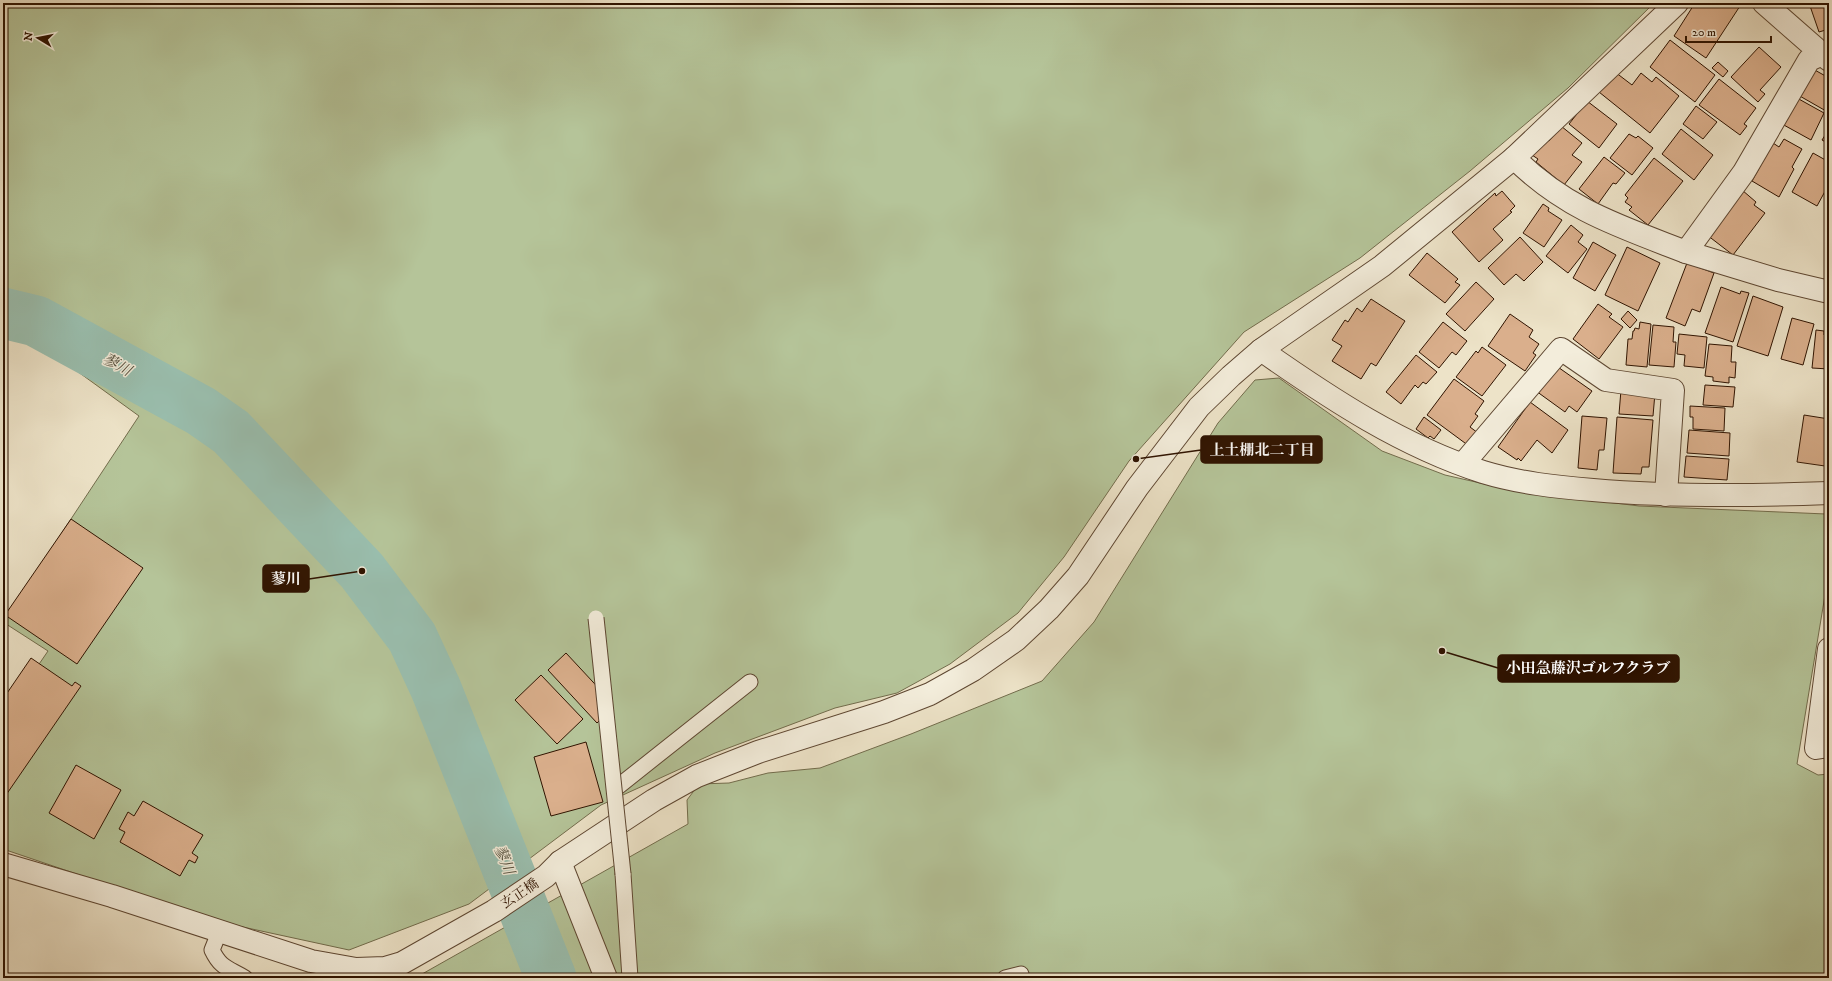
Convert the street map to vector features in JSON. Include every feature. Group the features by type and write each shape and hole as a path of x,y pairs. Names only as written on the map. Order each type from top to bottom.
{"street":[{"name":"玄正橋","path":"3,864 220,930 311,961 342,968 372,969 402,963 494,912 553,869 654,800 697,776 758,752 884,712 930,694 973,670 1016,640 1050,609 1078,576 1137,488 1199,407 1230,376 1261,350 1382,266 1514,158 1677,3"},
{"path":"1764,3 1826,55"},
{"path":"1686,252 1744,172 1809,60 1826,55"},
{"path":"1514,158 1535,178 1569,202 1602,219 1686,252 1778,280 1829,292"},
{"path":"1463,464 1561,349 1606,380 1673,390 1666,495"},
{"path":"1261,350 1329,397 1370,421 1409,442 1484,472 1541,485 1666,495 1749,496 1829,494"},
{"path":"1829,650 1816,748 1829,746"},
{"path":"553,869 606,978"}],"lane":[{"path":"596,618 615,789 623,874 630,978"},
{"path":"615,789 750,682"},
{"path":"220,930 212,950 218,961 231,971 246,978"},
{"path":"1005,978 1021,974"}],"green space":[{"path":"3,3 1654,3 1568,88 1470,171 1360,258 1244,332 1129,461 1064,557 1018,613 950,664 897,693 835,708 715,753 601,805 469,904 349,950 215,921 3,849 3,717 48,651 3,622 139,416 52,353 3,330"},
{"path":"1279,378 1382,451 1445,475 1511,490 1639,506 1826,514 1829,520 1829,571 1797,764 1818,775 1829,774 1829,978 415,978 688,824 687,800 699,784 729,783 768,773 820,768 911,734 1042,681 1094,622 1218,423 1255,380"}],"building":[{"path":"1695,3 1735,3 1740,6 1706,58 1674,36"},
{"path":"1809,3 1829,3 1829,29 1819,32"},
{"path":"1670,40 1715,75 1695,102 1650,67"},
{"path":"1759,47 1781,67 1760,90 1765,94 1758,102 1731,77"},
{"path":"1718,62 1728,71 1723,77 1712,68"},
{"path":"1813,69 1829,78 1829,105 1826,111 1798,95"},
{"path":"1615,72 1632,85 1641,73 1652,82 1656,77 1679,96 1650,133 1599,92"},
{"path":"1719,79 1756,108 1744,124 1747,126 1740,135 1699,105"},
{"path":"1797,98 1824,113 1811,140 1782,124"},
{"path":"1587,101 1617,124 1599,148 1569,124"},
{"path":"1696,106 1717,122 1703,139 1683,124"},
{"path":"1561,126 1582,143 1572,155 1582,162 1564,185 1536,162 1538,159 1532,155 1545,138 1549,141"},
{"path":"1681,129 1713,155 1694,180 1662,154"},
{"path":"1829,129 1829,144 1822,140"},
{"path":"1629,134 1636,138 1638,136 1653,148 1632,175 1610,158"},
{"path":"1784,139 1802,149 1792,167 1794,169 1779,197 1752,181 1773,143 1779,147"},
{"path":"1813,153 1829,162 1829,184 1817,206 1792,192"},
{"path":"1604,157 1625,173 1616,184 1613,183 1598,204 1579,189"},
{"path":"1654,158 1683,181 1648,225 1629,210 1632,207 1625,202 1628,198 1625,195"},
{"path":"1742,190 1756,202 1754,205 1765,213 1733,255 1707,235"},
{"path":"1502,191 1515,206 1510,211 1512,212 1493,229 1503,240 1479,262 1452,232 1495,193 1496,196"},
{"path":"1543,204 1549,208 1548,211 1562,220 1544,247 1523,233"},
{"path":"1571,225 1583,235 1578,242 1587,249 1568,273 1546,256"},
{"path":"1520,237 1543,262 1524,281 1516,274 1504,285 1488,268"},
{"path":"1593,242 1616,255 1595,291 1573,278"},
{"path":"1627,247 1660,263 1638,311 1605,295"},
{"path":"1427,253 1458,279 1455,282 1460,285 1445,303 1409,275"},
{"path":"1687,263 1714,273 1700,312 1692,309 1685,326 1666,318"},
{"path":"1476,282 1494,299 1465,331 1446,314"},
{"path":"1721,287 1740,294 1741,291 1749,293 1733,342 1705,333"},
{"path":"1753,296 1783,307 1768,356 1737,346"},
{"path":"1371,299 1405,321 1376,366 1371,363 1361,379 1332,361 1342,346 1332,340 1345,320 1348,322 1357,308 1362,312"},
{"path":"1598,304 1612,314 1609,317 1623,327 1599,359 1573,339"},
{"path":"1628,311 1637,320 1630,328 1621,319"},
{"path":"1510,314 1533,330 1529,337 1539,344 1533,353 1536,355 1525,371 1488,346"},
{"path":"1792,318 1814,324 1803,365 1781,359"},
{"path":"1443,322 1467,341 1456,355 1452,352 1439,368 1419,352"},
{"path":"1640,322 1651,324 1647,367 1626,365 1628,339 1632,339 1633,331 1635,328 1639,329"},
{"path":"1653,325 1674,327 1673,342 1676,342 1674,367 1649,365"},
{"path":"1816,330 1824,331 1824,335 1829,336 1829,369 1812,368"},
{"path":"1679,334 1707,337 1704,368 1684,366 1685,355 1677,354"},
{"path":"1709,344 1732,346 1731,362 1736,362 1735,378 1729,377 1729,383 1713,381 1713,377 1705,376"},
{"path":"1482,347 1506,365 1482,396 1456,377 1476,351 1478,353"},
{"path":"1416,355 1437,372 1426,384 1423,382 1418,388 1415,385 1401,404 1386,392"},
{"path":"1555,365 1592,391 1577,412 1569,406 1565,412 1536,391"},
{"path":"1454,379 1484,401 1475,414 1478,416 1470,427 1478,433 1469,446 1427,415"},
{"path":"1705,385 1735,387 1733,407 1703,405"},
{"path":"1621,390 1655,393 1653,416 1619,414"},
{"path":"1530,402 1568,430 1552,453 1537,440 1521,461 1518,458 1517,460 1498,447"},
{"path":"1690,406 1725,408 1724,431 1693,429 1693,417 1690,417"},
{"path":"1804,415 1829,419 1829,439 1825,466 1797,462"},
{"path":"1582,416 1607,418 1604,450 1599,450 1597,470 1578,468"},
{"path":"1424,417 1441,430 1434,439 1430,436 1428,438 1416,429"},
{"path":"1617,417 1653,420 1649,467 1642,467 1641,474 1613,473"},
{"path":"1689,430 1730,433 1729,456 1687,453"},
{"path":"1686,456 1729,459 1727,480 1684,477"},
{"path":"71,519 143,568 77,664 5,615"},
{"path":"566,653 606,696 597,705 606,714 597,723 548,670"},
{"path":"31,658 72,686 75,682 81,686 6,795 3,793 3,699"},
{"path":"541,675 583,719 557,744 515,700"},
{"path":"586,742 603,802 551,816 534,757"},
{"path":"76,765 121,790 94,839 49,813"},
{"path":"143,801 203,835 192,853 198,857 195,863 189,860 180,876 120,842 125,832 119,829 128,812 134,816"}],"waterway":[{"name":"蓼川","path":"3,313 36,321 201,411 231,432 362,571 412,637 436,689 551,978"}],"place":[{"name":"上土棚北二丁目","path":"1136,459"},
{"name":"蓼川","path":"362,571"},
{"name":"小田急藤沢ゴルフクラブ","path":"1442,651"}]}
